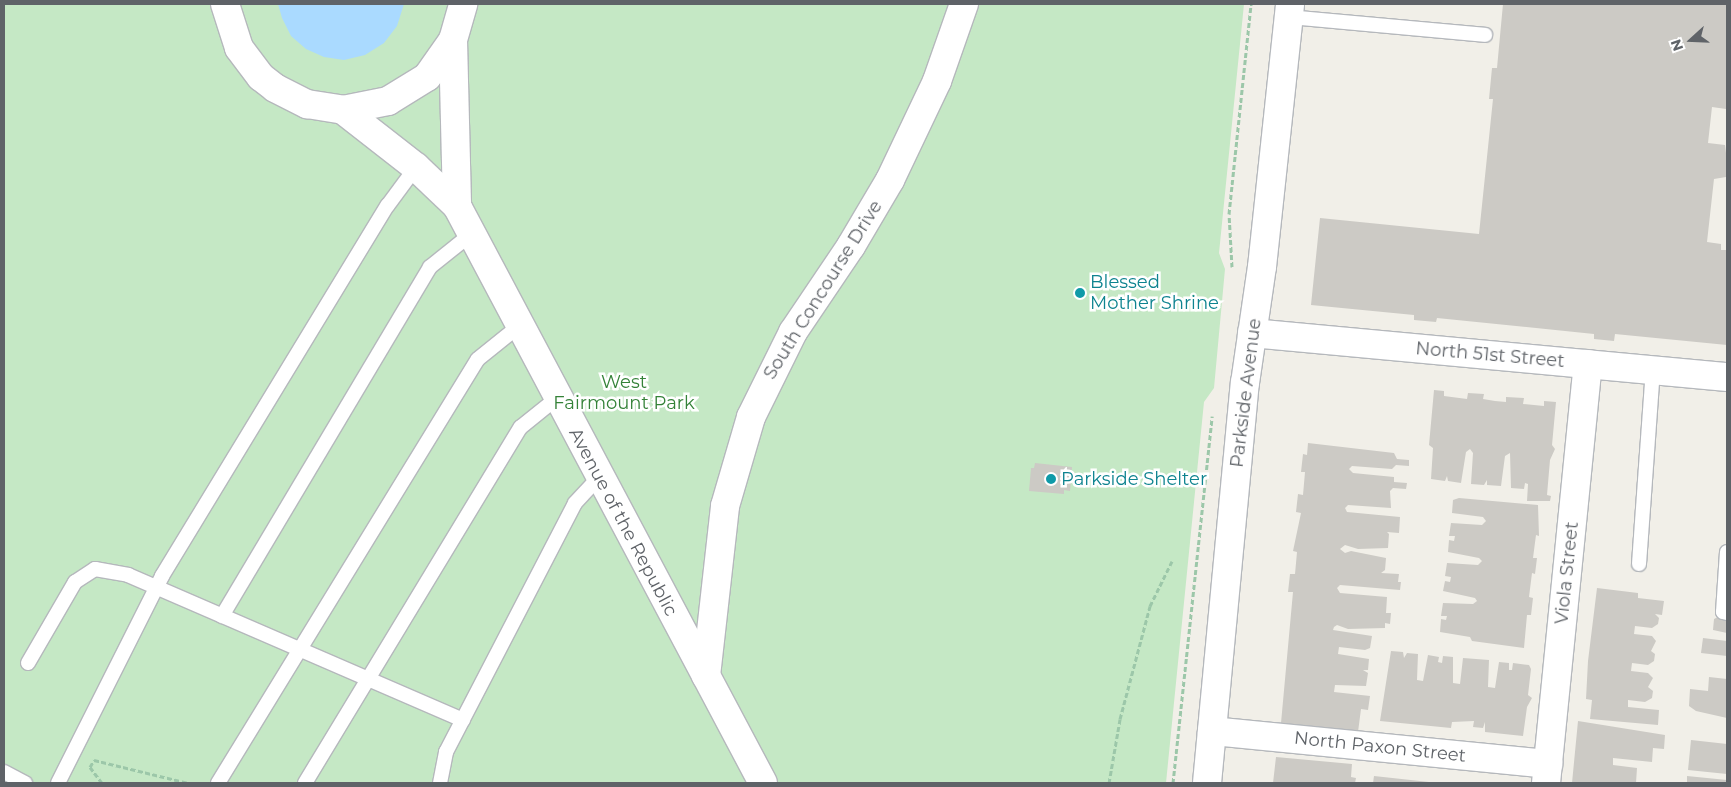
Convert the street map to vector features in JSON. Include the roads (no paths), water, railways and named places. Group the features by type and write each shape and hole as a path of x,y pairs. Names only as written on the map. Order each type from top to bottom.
{"street":[{"name":"Avenue of the Republic","path":"225,4 239,48 261,76 275,88 307,104 343,110 388,101 415,87 437,66 453,40 464,4"},
{"name":"South Concourse Drive","path":"706,676 725,506 751,417 793,332 851,246 890,180 937,82 964,4"},
{"name":"Parkside Avenue","path":"1207,783 1252,333 1290,10"},
{"name":"Avenue of the Republic","path":"453,40 457,206"},
{"name":"Avenue of the Republic","path":"343,110 416,167 457,206 470,235 763,783"},
{"name":"North 51st Street","path":"1252,333 1727,377"},
{"name":"Viola Street","path":"1547,774 1588,364"},
{"name":"North Paxon Street","path":"1212,731 1547,774"}],"lane":[{"path":"1290,10 1485,34"},
{"path":"58,783 156,587 388,205 416,167"},
{"path":"222,616 430,268 470,235"},
{"path":"218,783 478,359 519,326"},
{"path":"1639,564 1653,370"},
{"path":"305,783 521,427 557,398"},
{"path":"440,783 446,752 575,503 599,477"},
{"path":"1727,552 1724,612 1727,613"},
{"path":"28,663 74,582 95,569 128,575 463,720"},
{"path":"4,772 25,783"}],"water":[{"path":"278,4 404,4 397,26 384,43 365,55 344,60 324,57 306,49 291,36 282,18"}],"place":[{"name":"Blessed Mother Shrine","path":"1080,293"},
{"name":"Parkside Shelter","path":"1051,479"}],"park label":[{"name":"West Fairmount Park","path":"624,393"}]}
